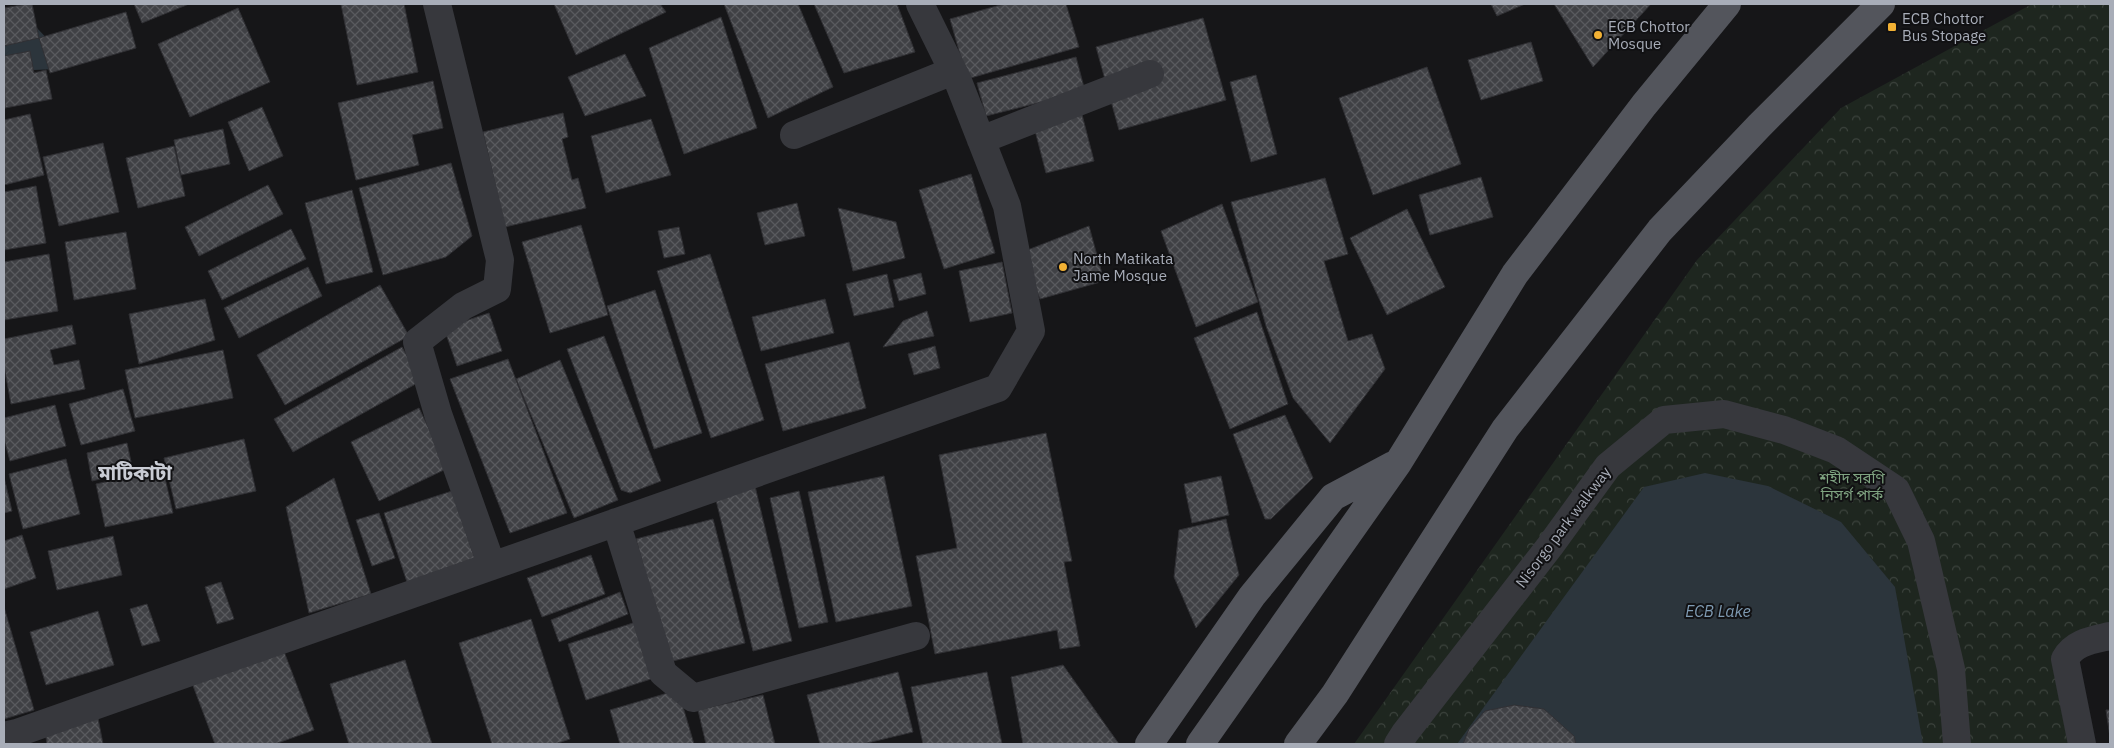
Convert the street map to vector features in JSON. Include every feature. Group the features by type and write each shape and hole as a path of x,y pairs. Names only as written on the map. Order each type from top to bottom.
{"main road":[{"path":"1200,744 1398,463 1515,274 1644,105 1727,4"},
{"path":"1298,744 1335,694 1505,429 1654,238 1760,126 1881,4"},
{"path":"1149,744 1252,596 1333,497 1398,463"}],"street":[{"path":"438,4 500,260 497,289 463,306 417,342 438,414 492,566"},
{"path":"14,738 492,566 998,388 1032,331 1007,206 953,71 920,4"},
{"path":"794,135 953,71"},
{"path":"981,140 1150,74"},
{"name":"Nisorgo park walkway","path":"1398,744 1404,733 1550,546 1608,466 1664,420 1724,414 1784,430 1836,450 1896,490 1921,541 1951,669 1957,744"},
{"path":"616,522 663,673 693,698 916,636"},
{"path":"2082,744 2065,659 2070,649 2086,641 2110,636"}],"green space":[{"name":"শহীদ সরণি নিসর্গ পার্ক","path":"2032,4 2110,4 2110,636 2070,649 2082,744 1354,744 1697,260 1841,108"}],"water":[{"path":"4,21 37,28 56,48 58,69 34,70 4,64"},
{"name":"ECB Lake","path":"1705,473 1768,486 1841,522 1895,587 1923,744 1457,744 1644,487"}],"building":[{"path":"32,4 39,38 4,46 4,8"},
{"path":"134,4 189,4 142,23"},
{"path":"341,4 404,4 418,72 357,85"},
{"path":"554,4 660,4 666,12 576,55"},
{"path":"724,4 798,4 833,87 768,118"},
{"path":"814,4 897,4 915,52 844,73"},
{"path":"1004,4 1066,4 1079,47 967,79 950,19"},
{"path":"1491,4 1525,4 1497,16"},
{"name":"ECB Chottor Mosque","path":"1554,4 1651,4 1593,67"},
{"path":"238,8 270,82 190,117 158,44"},
{"path":"126,12 136,48 50,73 39,38"},
{"path":"721,17 757,128 684,154 649,48"},
{"path":"1203,18 1226,100 1119,130 1096,47"},
{"path":"1531,42 1543,81 1481,100 1468,60"},
{"path":"30,51 34,73 46,70 52,99 5,108 4,56"},
{"path":"625,54 646,96 585,116 568,77"},
{"path":"1076,57 1085,91 986,116 977,83"},
{"path":"1427,67 1461,164 1373,195 1339,98"},
{"path":"1256,75 1277,154 1251,162 1230,82"},
{"path":"433,81 443,128 412,135 419,165 356,180 338,103"},
{"path":"1079,103 1094,161 1046,173 1031,115"},
{"path":"262,107 283,156 249,171 228,122"},
{"path":"563,113 568,137 562,139 572,180 578,178 586,208 505,227 483,132"},
{"path":"30,114 44,175 4,185 4,120"},
{"path":"651,119 671,175 606,193 591,136"},
{"path":"223,129 230,164 181,175 174,140"},
{"path":"103,143 119,212 59,226 43,157"},
{"path":"174,146 185,196 138,208 126,158"},
{"path":"451,163 472,236 446,257 383,275 359,188"},
{"path":"971,174 995,253 944,269 919,190"},
{"path":"1481,177 1493,217 1430,235 1419,195"},
{"path":"1325,178 1348,254 1324,261 1348,341 1372,334 1385,369 1330,443 1293,398 1266,326 1231,202"},
{"path":"268,185 283,214 199,256 185,227"},
{"path":"36,186 46,243 4,250 4,192"},
{"path":"352,190 373,272 326,284 305,203"},
{"path":"797,203 805,236 765,245 757,213"},
{"path":"1222,204 1258,302 1196,327 1161,231"},
{"path":"838,208 896,222 905,258 853,271"},
{"path":"1407,209 1445,287 1387,315 1350,238"},
{"path":"581,225 608,315 550,333 522,242"},
{"name":"North Matikata Jame Mosque","path":"1089,226 1104,281 1040,299 1020,253"},
{"path":"679,227 685,254 664,258 658,231"},
{"path":"291,229 306,259 222,300 208,271"},
{"path":"126,232 136,289 74,300 65,242"},
{"path":"49,254 58,311 4,320 4,262"},
{"path":"710,254 764,420 711,438 657,271"},
{"path":"1002,262 1012,313 970,322 959,271"},
{"path":"308,267 322,296 239,338 224,308"},
{"path":"921,273 926,294 899,301 893,280"},
{"path":"887,274 894,307 854,316 846,284"},
{"path":"380,285 409,336 285,405 257,355"},
{"path":"655,290 702,433 654,449 607,306"},
{"path":"205,299 215,340 139,364 129,314"},
{"path":"825,299 834,333 761,351 752,317"},
{"path":"927,311 934,336 883,347 903,321"},
{"path":"1257,312 1288,404 1230,429 1194,338"},
{"path":"489,313 502,351 457,366 444,328"},
{"path":"72,325 76,344 50,350 54,365 79,360 85,389 11,404 4,366 4,339"},
{"path":"604,336 661,481 630,493 621,490 567,349"},
{"path":"849,342 866,408 783,431 765,364"},
{"path":"935,346 940,368 914,375 908,354"},
{"path":"402,347 421,381 293,452 274,419"},
{"path":"223,350 233,398 135,418 125,370"},
{"path":"508,359 567,513 510,533 450,379"},
{"path":"560,360 618,500 574,518 516,379"},
{"path":"123,389 135,431 81,445 69,404"},
{"path":"55,405 66,446 10,461 4,439 4,418"},
{"path":"419,408 448,468 379,501 351,442"},
{"path":"1285,415 1313,478 1271,519 1265,519 1233,434"},
{"path":"1046,433 1072,561 1064,562 1080,646 1060,649 1057,630 935,654 916,556 957,548 939,455"},
{"path":"244,439 256,491 176,509 164,458"},
{"path":"127,443 133,471 92,481 87,453"},
{"path":"66,459 80,514 23,529 9,474"},
{"path":"163,469 173,513 105,527 96,484"},
{"path":"884,476 912,606 836,622 808,492"},
{"path":"1221,476 1229,515 1192,523 1184,484"},
{"path":"4,477 12,511 4,513"},
{"path":"334,478 371,594 309,613 286,507"},
{"path":"755,486 792,641 753,651 715,496"},
{"path":"452,491 475,559 407,582 384,513"},
{"path":"799,491 828,622 799,628 770,498"},
{"path":"379,513 395,558 372,566 356,520"},
{"path":"713,519 745,643 669,662 636,539"},
{"path":"1226,519 1239,575 1196,628 1174,577 1179,530"},
{"path":"22,535 36,578 4,589 4,541"},
{"path":"113,536 122,575 57,590 48,551"},
{"path":"591,555 605,594 542,617 527,578"},
{"path":"221,582 234,619 217,624 205,587"},
{"path":"620,592 628,614 559,642 551,620"},
{"path":"147,604 160,641 142,646 130,609"},
{"path":"4,607 34,710 4,719"},
{"path":"98,611 114,665 46,685 30,632"},
{"path":"531,619 570,739 555,744 492,744 459,643"},
{"path":"636,622 654,678 586,700 568,644"},
{"path":"283,649 314,730 275,744 215,744 192,683"},
{"path":"405,660 432,744 349,744 330,684"},
{"path":"1063,665 1119,744 1023,744 1011,677"},
{"path":"898,672 913,732 863,744 820,744 807,695"},
{"path":"987,672 1002,744 923,744 911,687"},
{"path":"678,690 694,744 620,744 610,710"},
{"path":"763,695 775,744 706,744 698,710"},
{"path":"1514,705 1544,709 1574,736 1576,744 1463,744 1469,729 1485,711"},
{"path":"2106,710 2110,710 2110,737"},
{"path":"97,713 103,744 47,744 45,731"}],"place":[{"name":"ECB Chottor Bus Stopage","path":"1892,27"},
{"name":"ECB Chottor Mosque","path":"1598,35"},
{"name":"North Matikata Jame Mosque","path":"1063,267"}],"district":[{"name":"মাটিকাটা","path":"135,472"}]}
